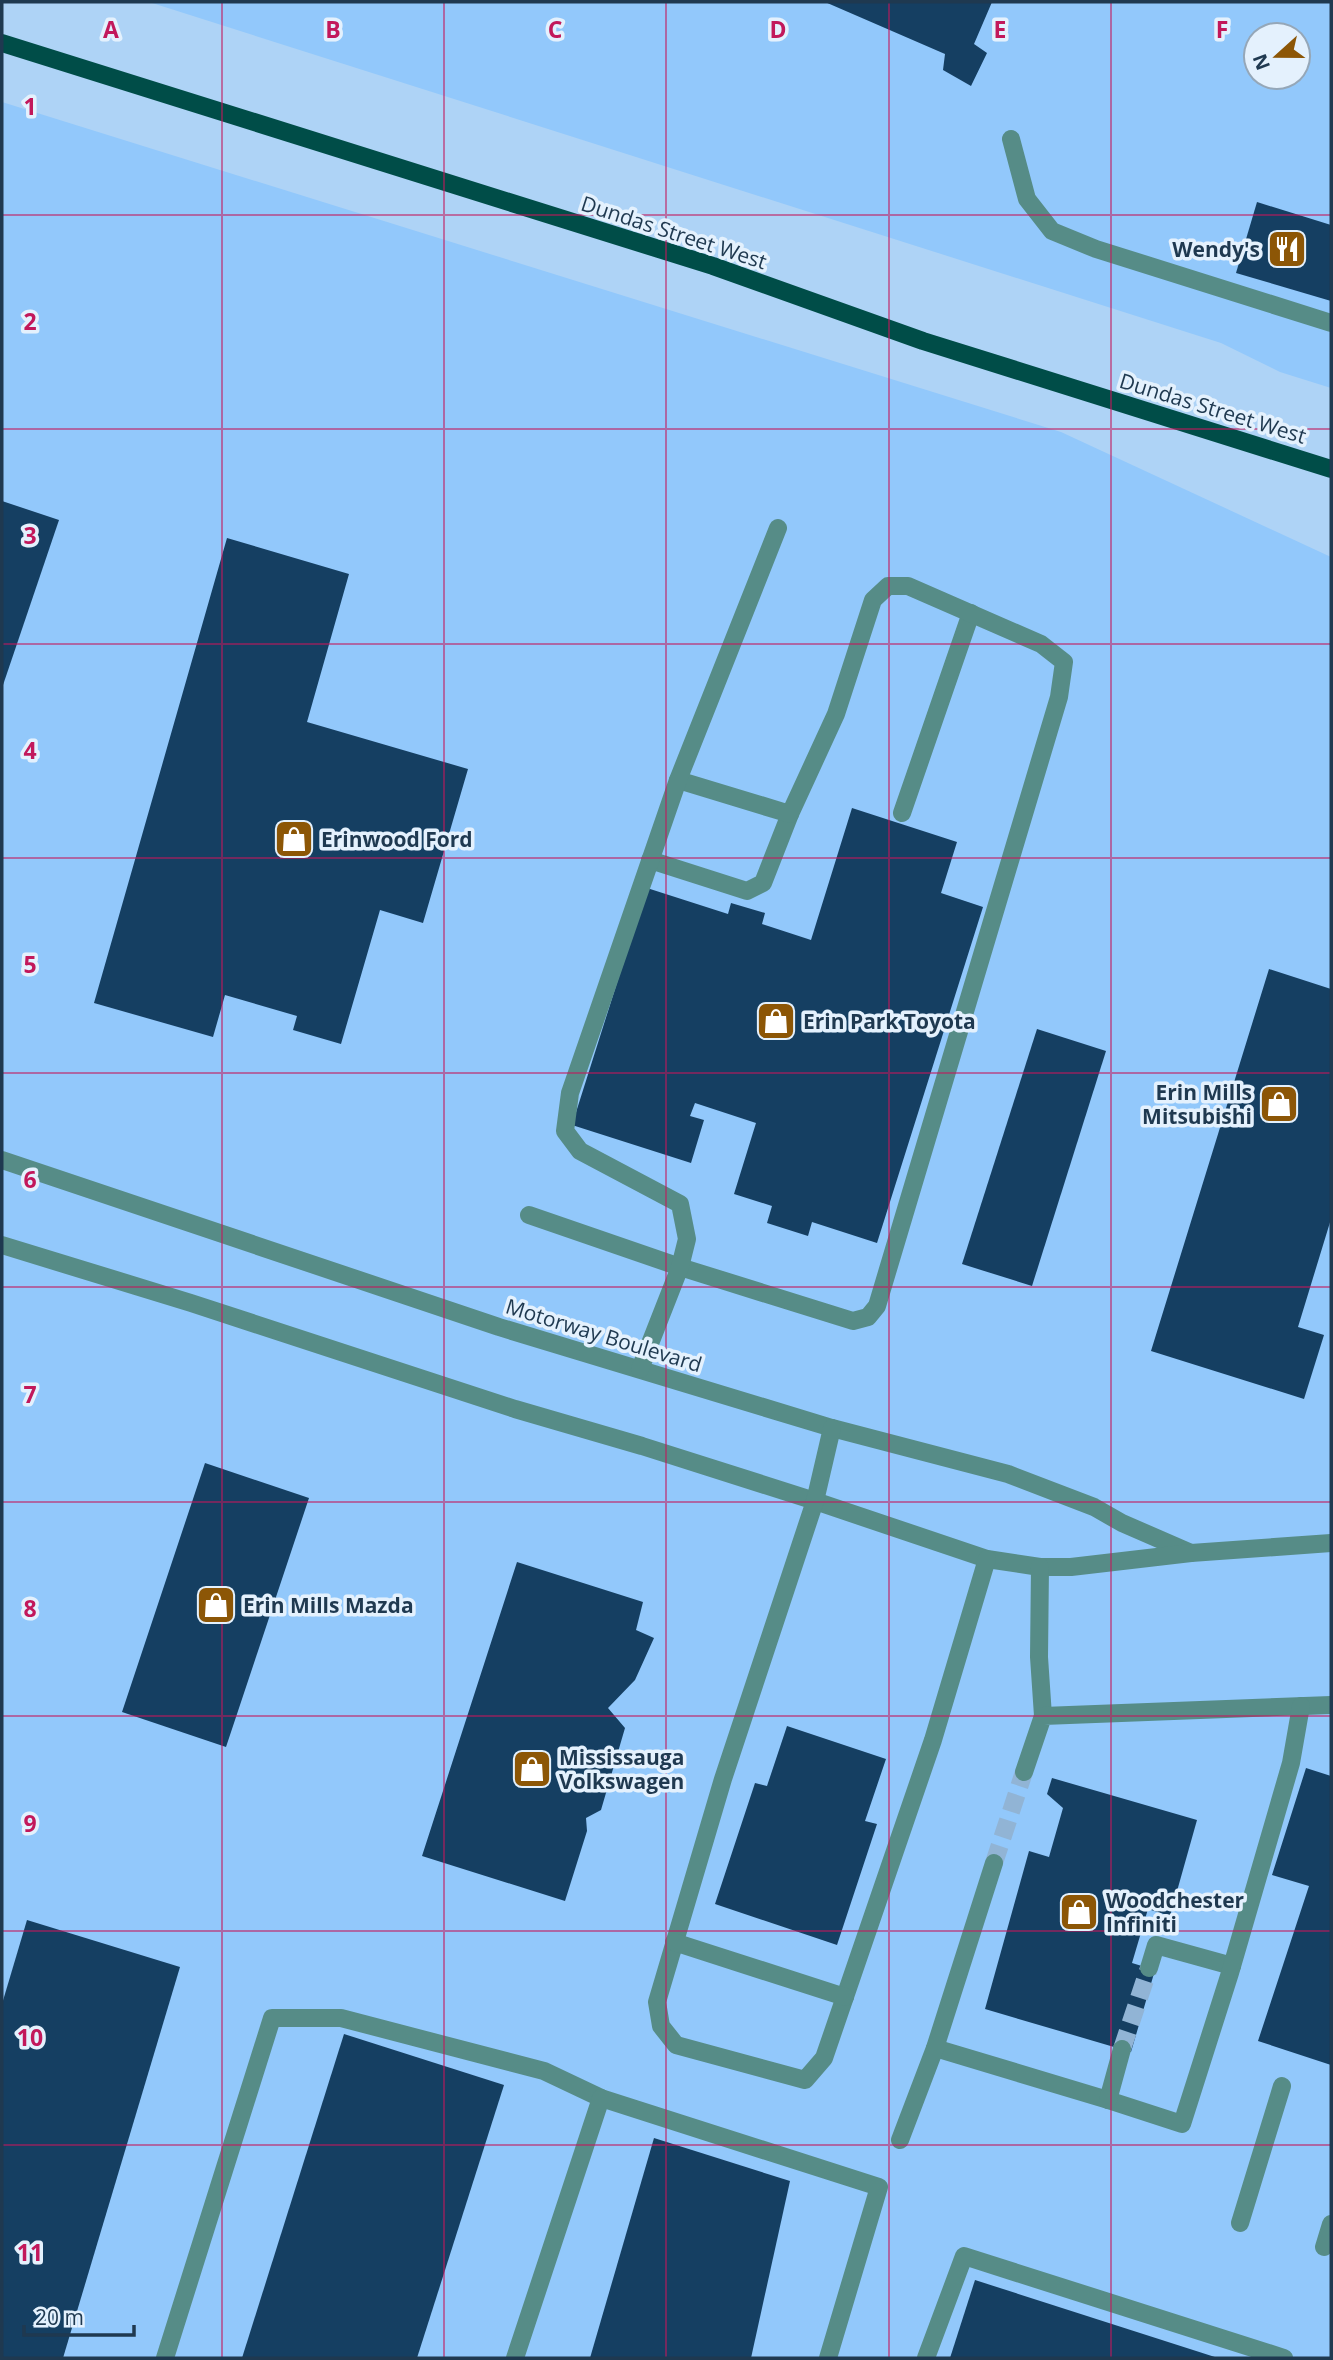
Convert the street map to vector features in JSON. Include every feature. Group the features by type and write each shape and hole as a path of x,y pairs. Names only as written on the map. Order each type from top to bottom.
{"main road":[{"name":"Dundas Street West","path":"2,43 713,267 923,341 1331,469"}],"street":[{"path":"1011,139 1027,199 1052,231 1096,248 1331,323"},
{"path":"640,1369 680,1267 687,1238 680,1204 580,1151 565,1131 570,1093 678,780 778,528"},
{"path":"529,1215 680,1267 853,1321 868,1317 877,1306 1059,697 1064,662 1041,644 971,613 908,586 888,586 873,600 835,713 763,883 747,891 650,860"},
{"path":"902,813 971,613"},
{"path":"678,780 790,814"},
{"name":"Motorway Boulevard","path":"2,1160 487,1323 832,1428 1007,1474 1094,1507 1191,1553"},
{"name":"Motorway Boulevard","path":"2,1245 204,1307 515,1409 815,1501 987,1559 1040,1567 1071,1567 1191,1553 1331,1543"},
{"path":"832,1428 815,1501 723,1779 657,2002 661,2026 676,2045 805,2080 824,2058 933,1740 987,1559"},
{"path":"1024,1772 1043,1716 1039,1657 1040,1567"},
{"path":"1043,1716 1331,1705"},
{"path":"935,2049 1182,2124 1232,1966 1291,1763 1301,1706"},
{"path":"900,2140 935,2049 994,1863"},
{"path":"674,1942 845,1997"},
{"path":"1149,1968 1156,1945 1232,1966"},
{"path":"165,2358 272,2018 341,2018 544,2071 601,2098 879,2187 828,2358"},
{"path":"1108,2100 1122,2049"},
{"path":"1240,2223 1282,2087"},
{"path":"515,2358 601,2098"},
{"path":"1324,2246 1331,2224"},
{"path":"926,2358 964,2256 1284,2358"}],"shaded area":[{"path":"149,2 1331,2 1331,388 1280,372 1221,343"},
{"path":"2,102 1061,432 1331,557 1331,2358 2,2358"}],"building":[{"path":"825,2 992,2 974,44 987,53 971,86 943,70 945,54"},
{"name":"Wendy's","path":"1257,202 1331,225 1331,301 1236,273"},
{"path":"2,501 59,520 2,688"},
{"name":"Erinwood Ford","path":"227,538 349,574 307,722 468,769 423,923 380,910 341,1044 293,1030 297,1016 225,995 213,1037 94,1003"},
{"name":"Erin Park Toyota","path":"852,808 957,842 941,893 983,907 877,1243 812,1222 808,1236 767,1223 772,1206 734,1194 756,1123 695,1103 690,1116 704,1120 691,1163 572,1125 647,888 728,914 731,903 765,913 762,924 811,940"},
{"name":"Erin Mills Mitsubishi","path":"1269,969 1331,989 1331,1219 1298,1327 1324,1335 1304,1399 1151,1351"},
{"path":"1037,1029 1106,1051 1032,1286 962,1264"},
{"name":"Erin Mills Mazda","path":"205,1463 309,1498 226,1747 122,1712"},
{"name":"Mississauga Volkswagen","path":"517,1562 643,1602 636,1630 654,1638 635,1680 608,1708 625,1728 601,1810 586,1818 587,1831 565,1901 422,1856"},
{"path":"787,1726 886,1759 865,1821 877,1824 837,1945 715,1904 755,1783 767,1786"},
{"path":"1306,1768 1331,1776 1331,2065 1258,2041 1309,1886 1272,1875"},
{"name":"Woodchester Infiniti","path":"1052,1778 1197,1820 1170,1916 1148,1909 1132,1963 1155,1970 1131,2052 985,2009 1029,1851 1049,1857 1063,1808 1047,1794"},
{"path":"27,1920 180,1967 63,2358 2,2358 2,2004"},
{"path":"344,2034 504,2085 417,2358 242,2358"},
{"path":"654,2138 790,2181 751,2358 590,2358"},
{"path":"975,2280 1218,2358 950,2358"}],"tunnel":[{"path":"994,1863 1024,1772"},
{"path":"1122,2049 1149,1968"}],"place":[{"name":"Wendy's","path":"1287,249"},
{"name":"Erinwood Ford","path":"294,839"},
{"name":"Erin Park Toyota","path":"776,1021"},
{"name":"Erin Mills Mitsubishi","path":"1279,1104"},
{"name":"Erin Mills Mazda","path":"216,1605"},
{"name":"Mississauga Volkswagen","path":"532,1769"},
{"name":"Woodchester Infiniti","path":"1079,1912"}]}
